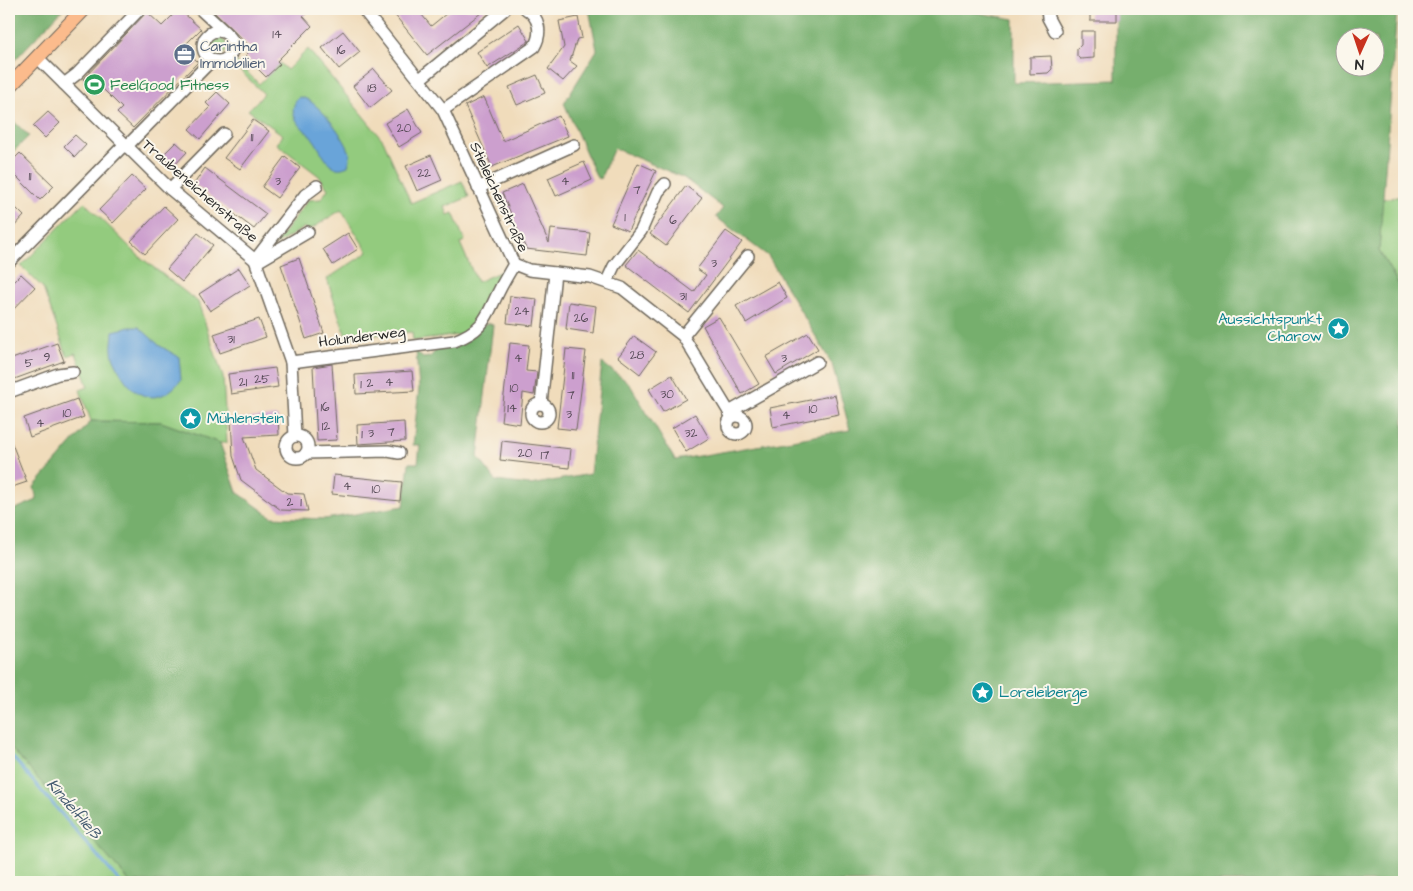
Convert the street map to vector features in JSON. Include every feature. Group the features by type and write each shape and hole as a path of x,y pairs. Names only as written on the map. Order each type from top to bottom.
{"main road":[{"path":"9,87 84,9"}],"street":[{"path":"64,84 77,74 140,9"},
{"path":"200,9 232,38 233,51 224,60 212,60 205,54 203,42 212,32 225,32"},
{"name":"Stieleichenstraße","path":"363,9 443,110 514,264 529,270 606,281 622,288 683,336 730,414 817,362"},
{"path":"420,79 505,9"},
{"path":"443,110 534,47 540,32 538,22 534,15 526,9"},
{"path":"1047,9 1048,18 1055,31"},
{"name":"Traubeneichenstraße","path":"38,58 170,189 256,261 291,362 296,436"},
{"path":"9,262 212,60"},
{"path":"170,189 224,134"},
{"path":"478,188 574,145"},
{"path":"606,281 618,259 641,231 658,192 665,184"},
{"path":"256,261 305,195 317,186"},
{"path":"256,261 308,232"},
{"path":"683,336 748,256"},
{"name":"Holunderweg","path":"291,362 454,341 469,335 480,327 490,312 499,290 514,264"},
{"path":"540,404 555,273"},
{"path":"9,392 58,374 73,372"},
{"name":"Traubeneichenstraße","path":"300,436 306,441 306,454 294,457 287,452 288,440 300,436"},
{"path":"306,454 388,451 400,453"}],"green space":[{"path":"9,9 63,9 9,66"},
{"path":"589,9 955,9 1014,19 1014,83 1116,80 1116,9 1397,9 1379,251 1404,294 1404,882 130,882 9,746 9,522 15,516 13,510 37,500 34,487 91,421 161,422 220,443 237,492 272,517 325,519 404,506 409,463 418,463 420,445 413,445 419,388 416,351 423,358 430,357 439,347 488,323 493,325 478,457 496,481 530,485 590,474 602,363 629,383 675,460 850,430 832,364 768,256 716,217 723,208 684,178 614,148 600,179 597,178 564,103 597,50"},
{"path":"218,38 224,41 227,47 224,53 218,56 212,53 209,47 212,41"},
{"path":"308,49 383,140 411,203 462,181 469,197 445,207 448,215 453,213 465,241 460,243 477,282 504,270 483,318 459,335 413,341 412,332 346,337 327,279 368,252 341,210 308,231 305,227 274,246 308,200 321,199 328,189 319,176 277,144 283,135 248,110 264,94 232,63 236,61 259,84 280,63 287,70"},
{"path":"9,117 29,136 9,156"},
{"path":"1404,196 1404,294 1379,251 1382,199"},
{"path":"84,202 139,256 198,302 223,377 227,443 220,443 161,422 91,421 80,390 88,387 76,353 67,356 43,288 21,266"},
{"path":"9,746 130,882 9,882"}],"water":[{"path":"299,97 313,103 335,127 349,151 348,166 339,168 330,164 314,140 297,121 293,110"},
{"path":"139,327 160,346 179,357 181,380 163,395 145,396 137,392 122,376 112,355 113,331"}],"building":[{"path":"179,9 201,29 183,47 198,62 133,128 117,113 122,108 102,88 97,93 83,79 147,12 162,26"},
{"path":"211,9 311,9 303,16 312,26 277,61 280,64 266,77 245,56 252,49"},
{"path":"390,9 417,9 431,26 452,9 486,9 427,55"},
{"path":"1117,10 1117,21 1090,21 1090,11"},
{"path":"578,17 582,38 577,39 570,61 577,66 563,81 548,69 564,47 559,21"},
{"path":"519,24 529,41 487,68 477,52"},
{"path":"343,31 360,52 339,69 322,48"},
{"path":"1081,31 1094,31 1094,58 1080,59 1077,56 1077,49 1081,45"},
{"path":"1051,56 1052,69 1048,73 1030,74 1030,57"},
{"path":"374,69 392,90 370,108 353,86"},
{"path":"537,75 545,93 517,105 509,87"},
{"path":"217,92 230,104 200,139 189,129 210,107 206,103"},
{"path":"484,97 503,141 559,116 568,136 492,167 465,106"},
{"path":"408,109 422,133 399,147 385,123"},
{"path":"48,112 60,123 45,138 33,126"},
{"path":"253,120 269,131 240,169 224,158"},
{"path":"75,135 86,145 75,157 64,146"},
{"path":"176,142 187,152 173,167 162,156"},
{"path":"20,153 54,186 40,200 9,169 9,164"},
{"path":"431,155 442,180 417,191 406,166"},
{"path":"285,156 300,168 277,198 262,187"},
{"path":"584,162 592,180 556,196 548,178"},
{"path":"638,163 656,171 628,231 611,224"},
{"path":"205,168 266,214 254,229 194,184"},
{"path":"132,176 146,189 113,223 99,210"},
{"path":"523,184 549,243 551,229 590,233 587,256 526,249 502,193"},
{"path":"686,186 702,198 666,246 650,234"},
{"path":"9,201 24,216 9,232"},
{"path":"164,206 178,219 145,254 131,241"},
{"path":"726,231 742,242 689,313 626,265 638,250 694,292 706,275 697,269"},
{"path":"198,233 213,245 182,282 167,269"},
{"path":"348,233 358,249 333,265 323,249"},
{"path":"299,258 324,333 306,339 281,265"},
{"path":"239,268 250,285 210,311 199,294"},
{"path":"21,274 35,287 9,314 9,286"},
{"path":"778,282 787,298 746,323 736,306"},
{"path":"510,296 537,299 534,326 507,323"},
{"path":"569,302 596,306 593,333 566,329"},
{"path":"719,317 759,384 742,394 703,326"},
{"path":"259,319 266,337 220,353 214,334"},
{"path":"808,333 818,349 776,374 766,357"},
{"path":"634,336 656,352 640,374 618,357"},
{"path":"57,343 64,361 9,381 9,360"},
{"path":"510,343 529,345 526,371 537,372 534,395 523,393 520,424 501,421"},
{"path":"566,349 586,351 576,430 557,428"},
{"path":"332,364 337,440 317,441 313,367"},
{"path":"275,368 278,387 231,394 228,374"},
{"path":"412,371 414,391 356,394 355,375"},
{"path":"672,375 686,399 663,412 649,389"},
{"path":"835,395 839,414 773,427 770,408"},
{"path":"77,399 84,417 30,437 24,418"},
{"path":"695,414 709,438 686,452 672,428"},
{"path":"278,416 279,435 244,437 256,470 287,493 304,494 308,511 281,510 241,480 233,456 231,419"},
{"path":"404,422 405,441 358,444 357,425"},
{"path":"9,436 27,482 9,488"},
{"path":"502,441 571,449 569,468 500,460"},
{"path":"334,475 402,482 400,501 332,494"}],"waterway":[{"name":"Kindelfließ","path":"9,753 120,882"}],"place":[{"name":"Carintha Immobilien","path":"184,55"},
{"name":"FeelGood Fitness","path":"94,85"},
{"name":"Aussichtspunkt Charow","path":"1338,328"},
{"name":"Mühlenstein","path":"191,418"},
{"name":"Loreleiberge","path":"983,692"}]}
